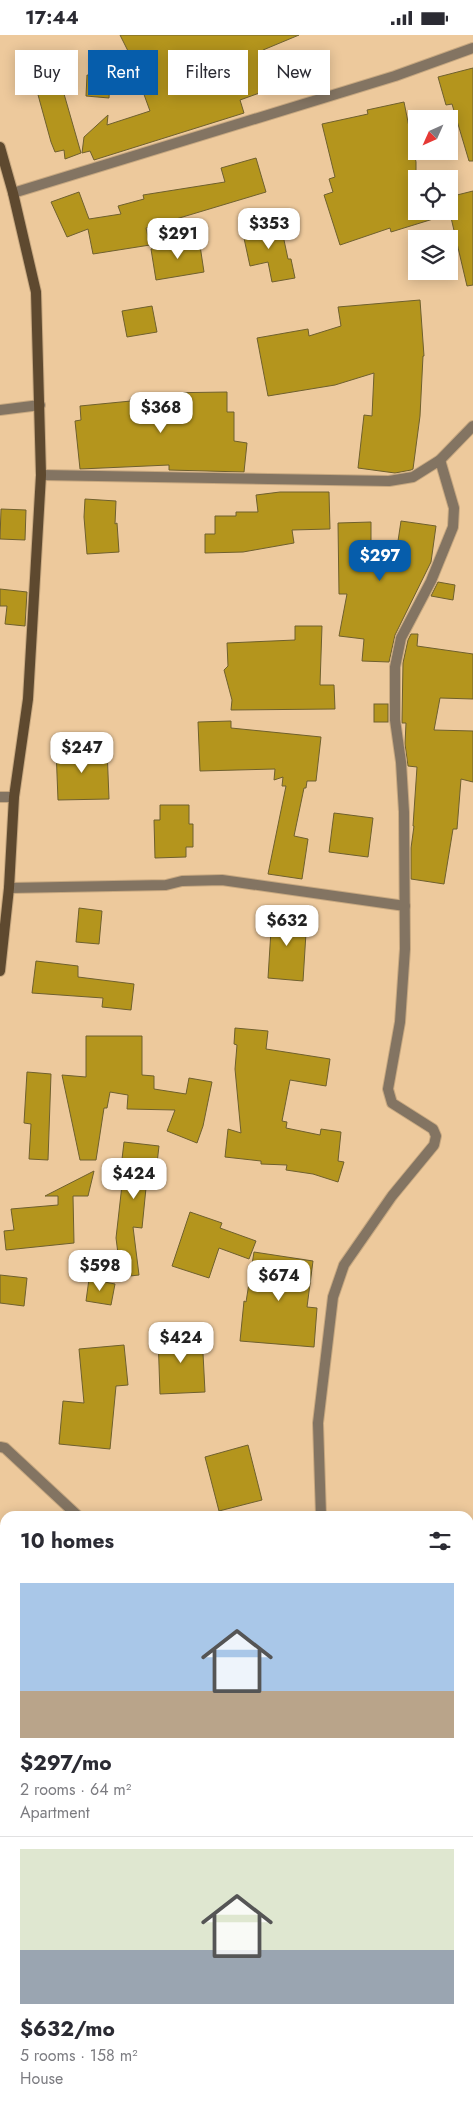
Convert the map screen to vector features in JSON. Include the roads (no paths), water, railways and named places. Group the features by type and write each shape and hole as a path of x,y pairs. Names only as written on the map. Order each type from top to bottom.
{"main road":[{"path":"0,147 13,193 36,292 41,475 28,699 14,797 10,888 0,971"}],"street":[{"path":"13,193 395,76 473,48"},
{"path":"0,410 40,405"},
{"path":"41,475 389,481 413,477 440,461 473,426"},
{"path":"321,1511 318,1423 333,1297 344,1265 392,1196 434,1145 436,1136 433,1129 392,1103 388,1089 400,1022 406,949 404,812 401,761 395,721 395,667 400,638 431,581 453,527 454,508 440,461"},
{"path":"0,797 14,797"},
{"path":"10,888 166,885 182,881 222,880 405,906"},
{"path":"0,1447 5,1449 73,1511"}]}
